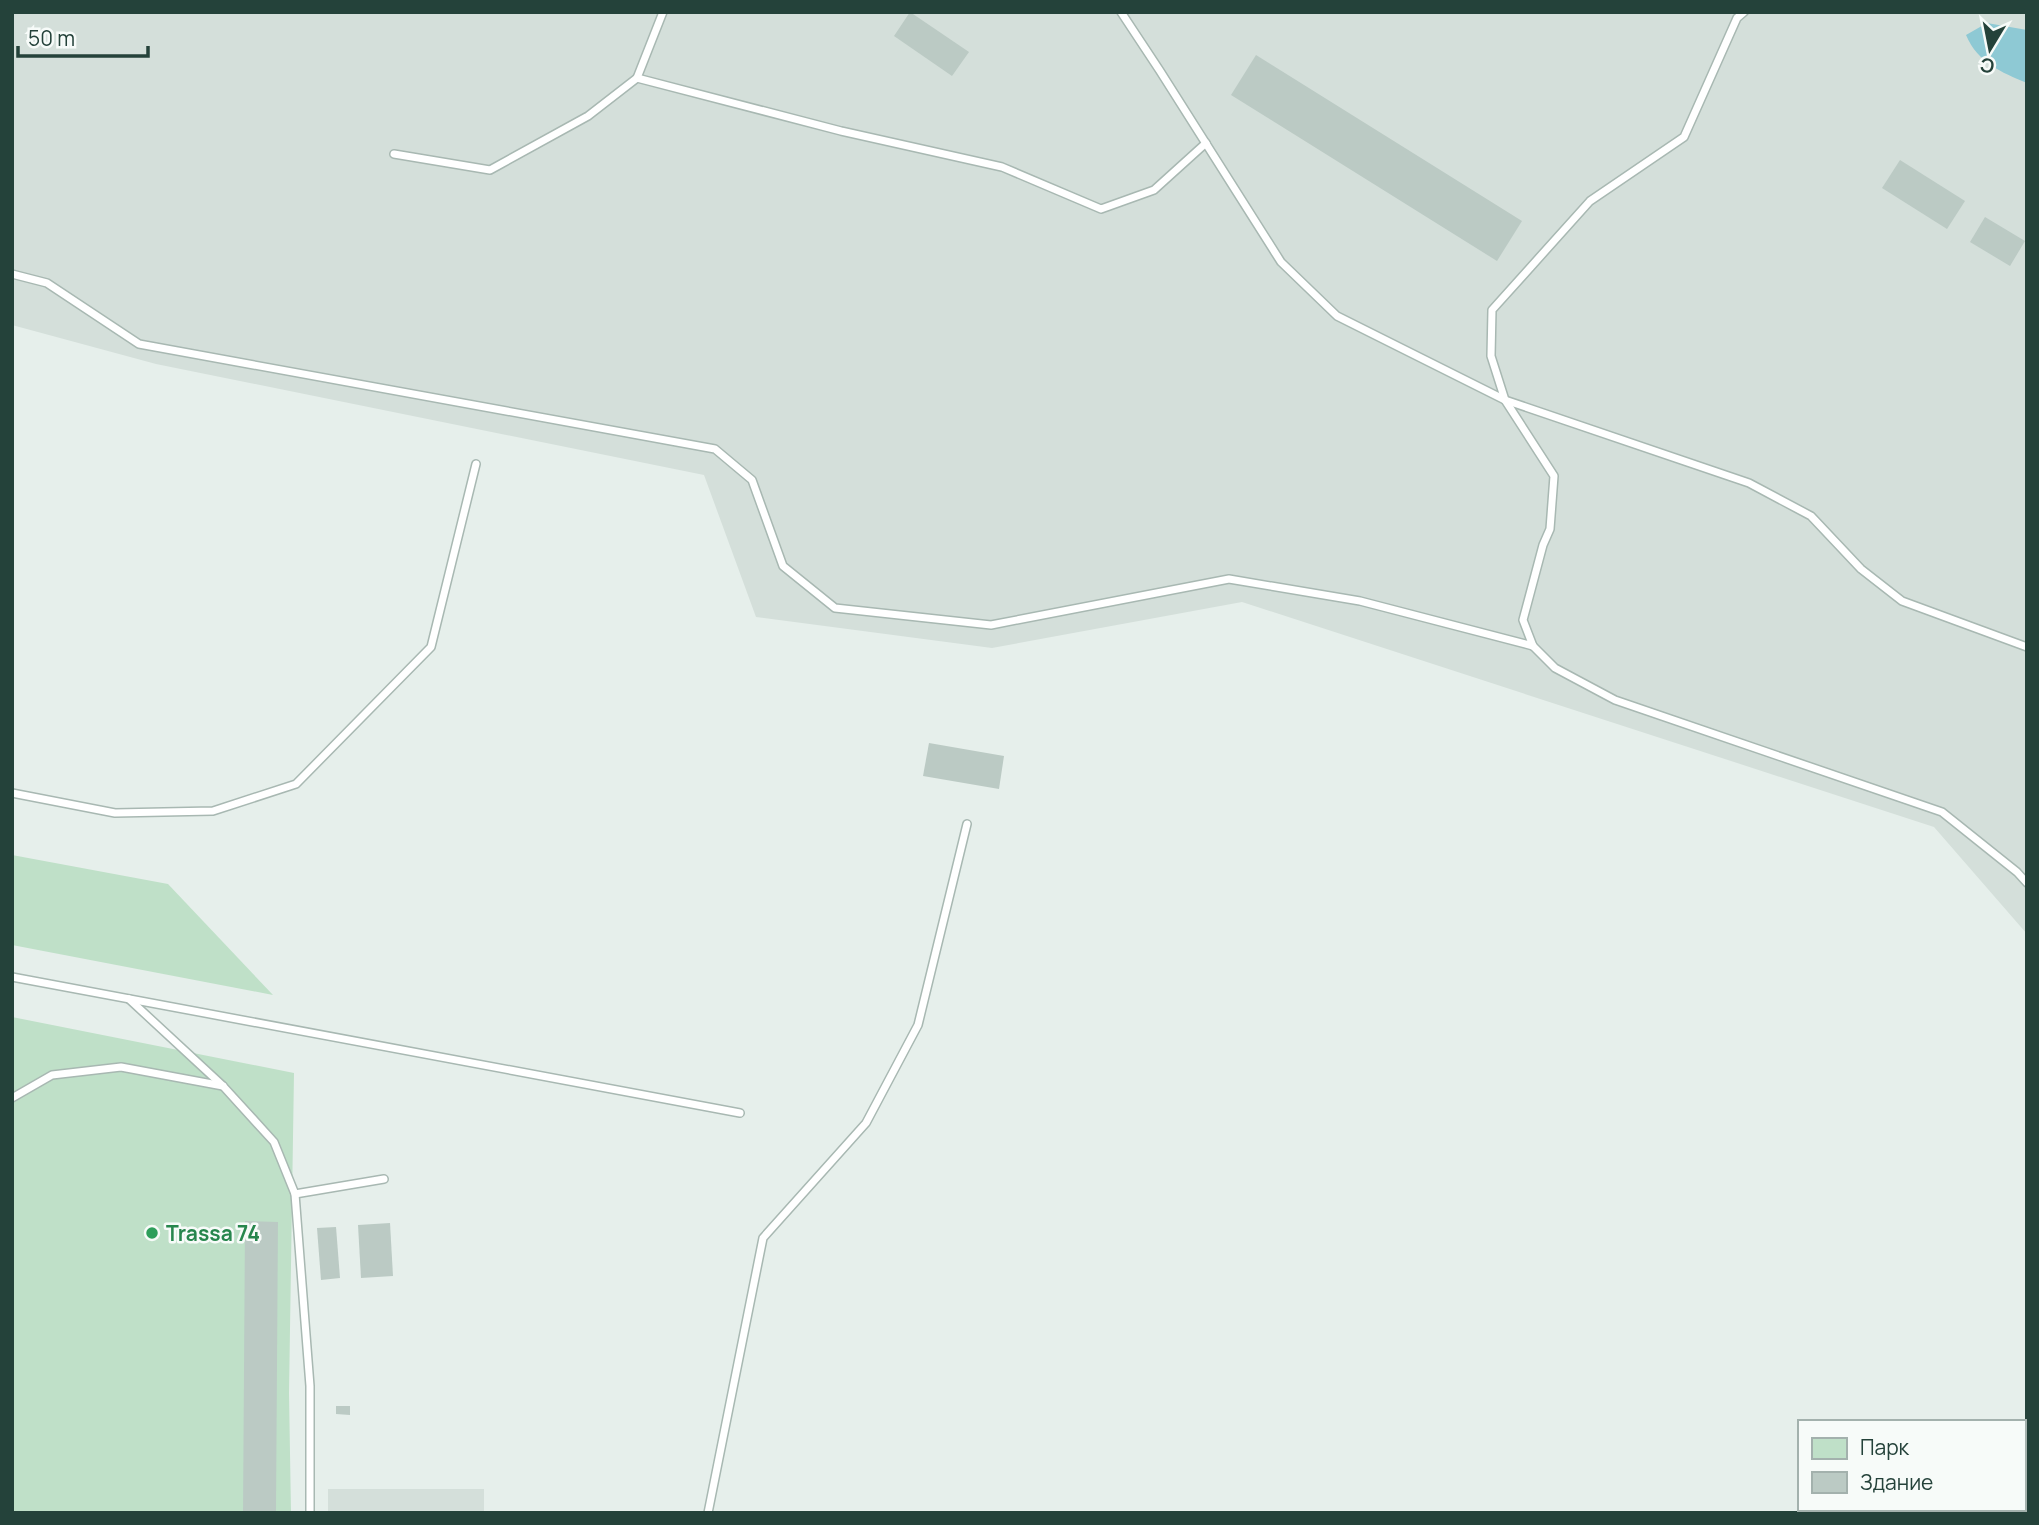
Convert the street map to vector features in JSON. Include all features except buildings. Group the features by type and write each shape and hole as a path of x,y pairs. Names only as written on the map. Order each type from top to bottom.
{"lane":[{"path":"394,154 490,170 588,116 637,78 663,12"},
{"path":"1121,12 1281,262 1337,316 1505,400 1749,483 1811,516 1861,569 1902,601 2027,647"},
{"path":"1744,12 1737,18 1684,137 1590,201 1492,310 1491,356 1505,400 1554,476 1550,529 1543,545 1523,620 1533,646 1555,668 1615,701 1942,812 2027,883"},
{"path":"637,78 841,131 1002,167 1101,209 1154,190 1206,143"},
{"path":"12,274 47,283 139,344 715,449 752,480 783,566 835,608 991,625 1229,579 1360,601 1533,646"},
{"path":"12,793 116,813 214,811 296,784 431,647 476,464"},
{"path":"708,1513 763,1238 866,1123 918,1025 967,824"},
{"path":"12,977 740,1113"},
{"path":"129,999 223,1086 274,1142 295,1194 310,1387 310,1513"},
{"path":"12,1098 52,1075 121,1067 223,1086"},
{"path":"295,1194 384,1179"}],"shaded area":[{"path":"12,12 2027,12 2027,934 1934,827 1242,602 992,648 756,617 704,475 156,364 12,325"},
{"path":"328,1489 484,1489 484,1513 328,1513"}],"green space":[{"path":"12,855 168,884 273,995 12,945"},
{"name":"Trassa 74","path":"12,1017 294,1073 289,1393 291,1513 12,1513"}],"water":[{"path":"1987,23 2027,30 2027,83 1991,65 1971,45 1966,35"}],"place":[{"name":"Trassa 74","path":"152,1233"}]}
